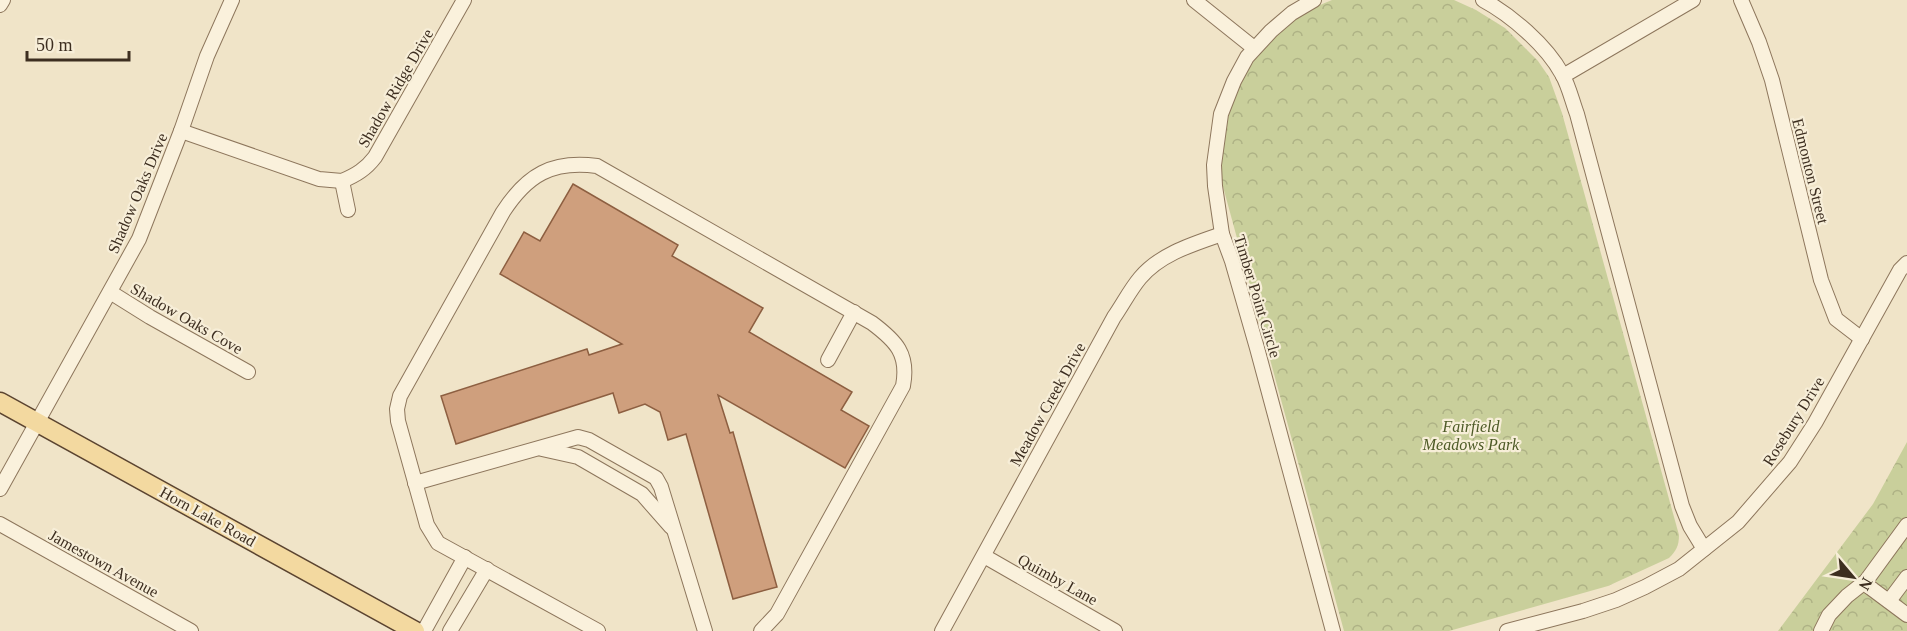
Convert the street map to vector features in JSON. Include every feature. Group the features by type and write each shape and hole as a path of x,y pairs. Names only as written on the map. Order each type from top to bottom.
{"main road":[{"name":"Horn Lake Road","path":"0,402 415,631"}],"street":[{"path":"0,5 3,0"},
{"name":"Shadow Oaks Drive","path":"0,489 144,227 207,56 232,0"},
{"name":"Shadow Ridge Drive","path":"342,181 357,175 368,167 375,157 464,0"},
{"path":"1194,0 1254,48"},
{"name":"Timber Point Circle","path":"1314,0 1292,13 1254,48 1234,81 1218,129 1214,176 1222,234 1257,348 1333,631"},
{"path":"1483,0 1520,25 1546,53 1563,76 1577,114 1682,506 1690,526 1704,549"},
{"path":"1563,76 1693,0"},
{"name":"Edmonton Street","path":"1741,0 1772,80 1821,280 1836,319 1862,339"},
{"path":"181,131 318,179 342,181 348,210"},
{"path":"598,631 438,543 427,525 398,421 397,409 400,396 517,191 531,179 568,164 597,166 854,312 872,323 897,344 902,354 903,386 777,614 760,631"},
{"name":"Meadow Creek Drive","path":"942,631 1114,317 1136,283 1149,269 1170,254 1222,234"},
{"name":"Rosebury Drive","path":"1507,631 1616,600 1669,575 1738,522 1790,462 1815,423 1900,270 1907,263"},
{"name":"Shadow Oaks Cove","path":"110,292 248,372"},
{"path":"828,360 854,312"},
{"path":"415,483 578,437 589,440 656,478 661,487 705,631"},
{"path":"540,448 578,457 642,494 675,531"},
{"name":"Jamestown Avenue","path":"0,524 191,631"},
{"path":"1821,631 1829,615 1847,596 1864,583 1907,525"},
{"name":"Quimby Lane","path":"984,556 1115,631"},
{"path":"424,631 465,557"},
{"path":"450,631 487,569"},
{"path":"1889,601 1907,577"},
{"path":"1864,583 1907,615"}],"green space":[{"name":"Fairfield Meadows Park","path":"1332,0 1454,0 1476,10 1505,28 1538,61 1549,77 1562,113 1679,535 1677,548 1669,558 1608,586 1449,631 1344,631 1222,183 1222,154 1226,125 1234,98 1246,73 1262,50 1282,30 1305,13"},
{"path":"1907,442 1907,631 1778,631 1873,504"}],"building":[{"path":"573,184 678,245 672,256 763,308 749,332 852,392 841,410 869,426 845,468 718,395 730,433 733,432 777,587 733,599 686,434 668,440 660,412 645,404 619,413 613,393 456,444 441,396 587,349 589,355 622,344 500,274 524,232 540,241"}]}
